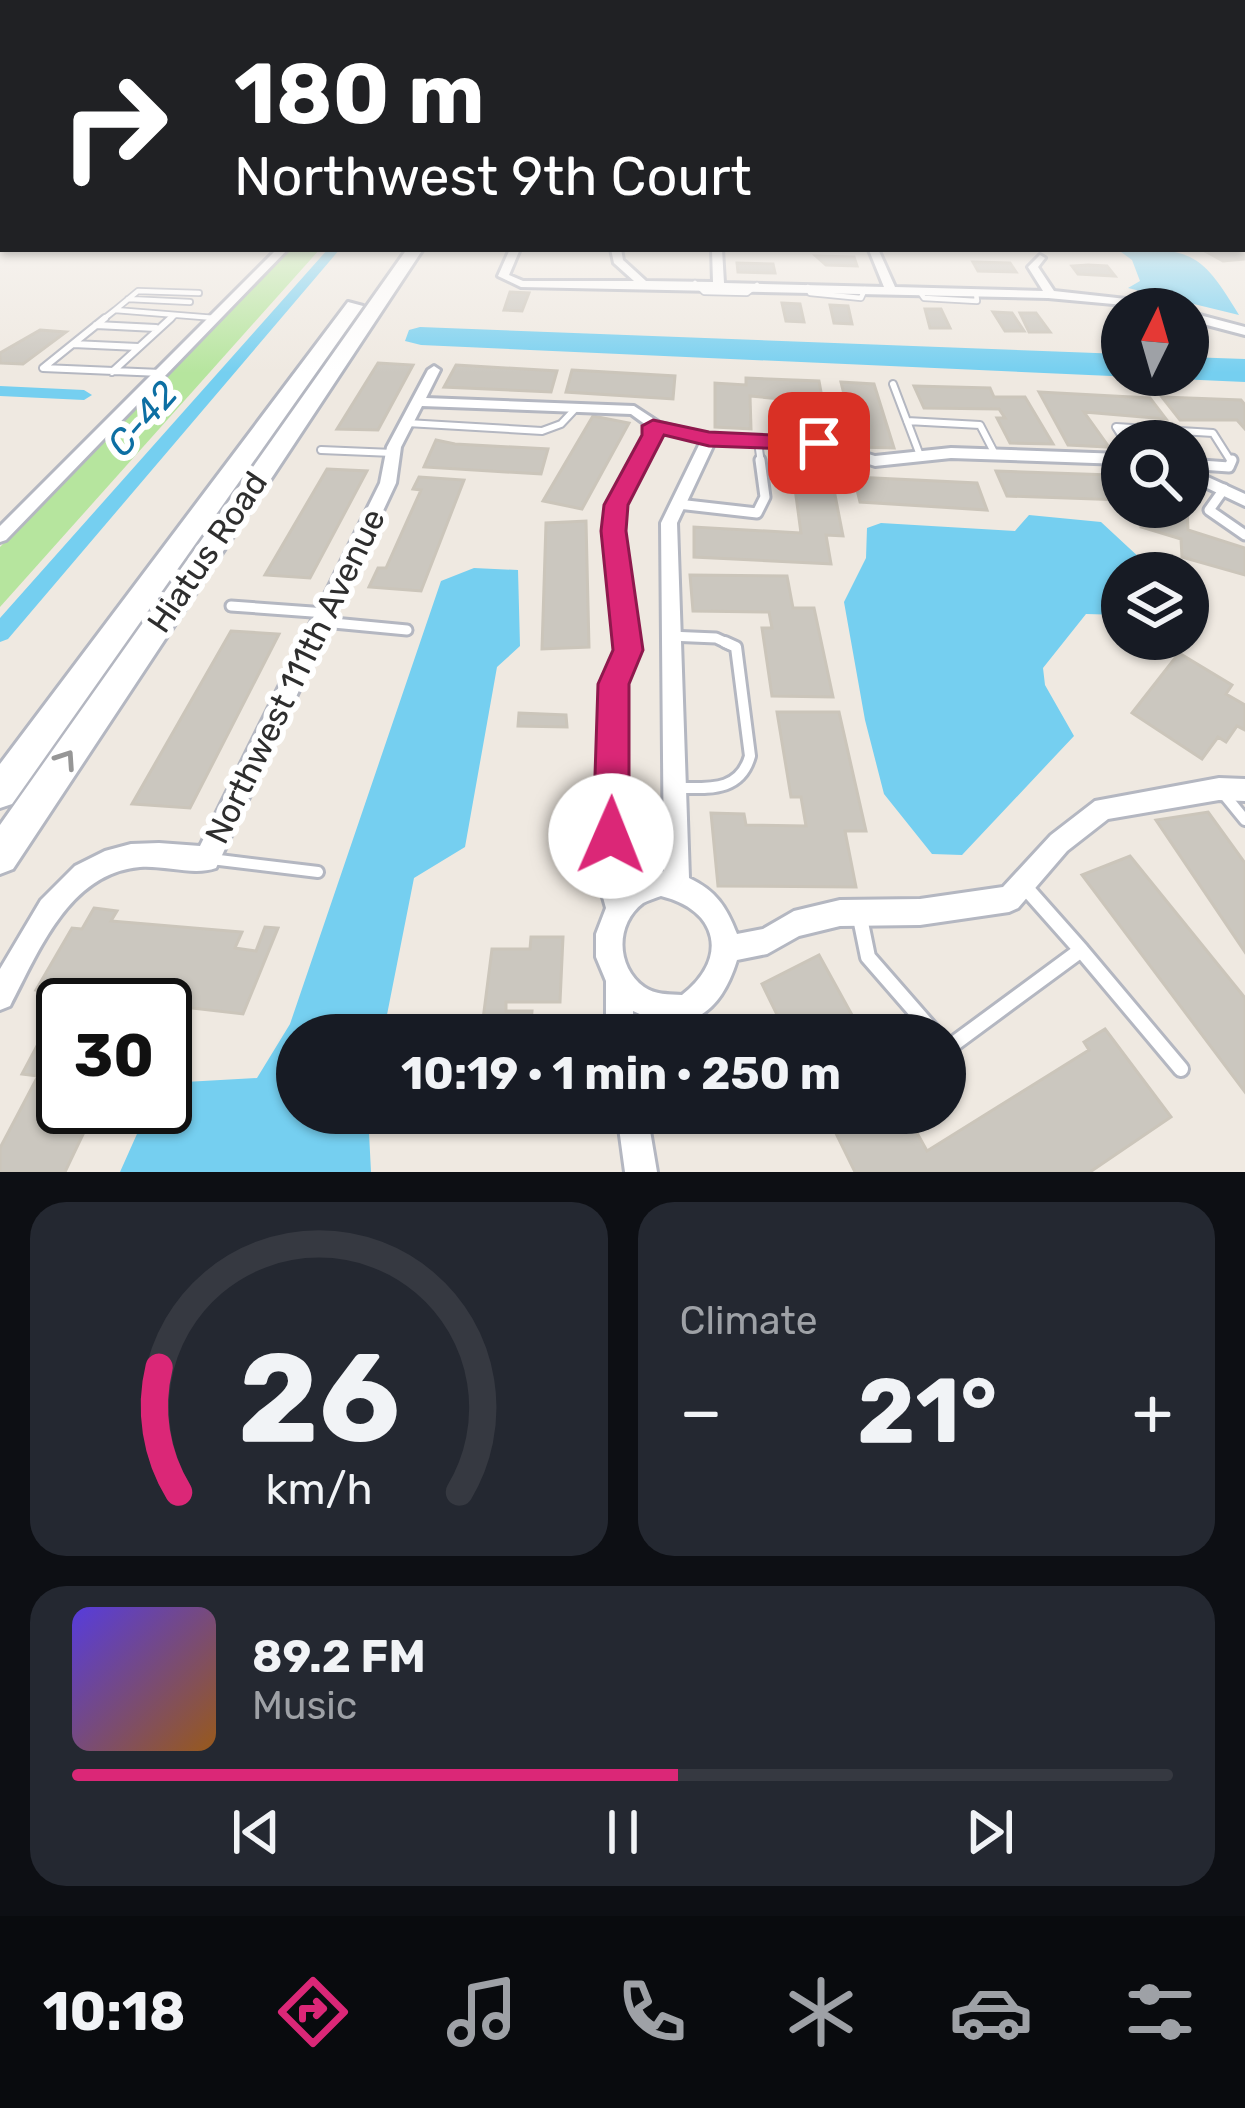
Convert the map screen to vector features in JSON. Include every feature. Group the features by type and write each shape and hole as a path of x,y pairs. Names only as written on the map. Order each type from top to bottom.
{"main road":[{"name":"Hiatus Road","path":"0,856 387,264"},
{"name":"Hiatus Road","path":"0,792 403,264"}],"street":[{"path":"0,536 269,264"},
{"path":"508,264 503,275 509,281 694,283 1101,299"},
{"path":"621,264 641,282"},
{"path":"717,264 718,284"},
{"path":"880,264 891,290"},
{"path":"1036,264 1033,267 1052,296"},
{"path":"1209,322 1245,332"},
{"name":"Northwest 111th Avenue","path":"0,996 58,894 92,867 134,855 207,859 388,483 393,453 434,370"},
{"path":"419,402 634,410 653,426 709,439 827,446 875,461 952,452 1101,458"},
{"path":"619,908 611,883 613,695 628,650 614,531 616,505 653,435 653,426"},
{"path":"677,885 669,523 709,439"},
{"path":"1209,482 1245,501"},
{"path":"726,949 767,940 812,918 920,912 1009,898 1059,843 1103,809 1232,789"},
{"path":"619,982 649,1008 686,1010 715,986 726,949 711,907 677,885 644,887 619,908 608,944 619,982 620,1014"},
{"path":"635,1134 641,1172"}],"lane":[{"path":"694,283 704,292 748,293 757,285"},
{"path":"112,372 199,293 138,291 43,368 112,372 161,373"},
{"path":"116,310 215,318"},
{"path":"96,326 158,328"},
{"path":"73,344 138,347"},
{"path":"893,384 920,458"},
{"path":"407,423 542,431 562,424 576,408"},
{"path":"778,443 774,414 820,417 827,446"},
{"path":"907,421 980,425 995,454"},
{"path":"1209,433 1233,456 1233,463 1209,466"},
{"path":"678,504 757,513 765,497 758,442"},
{"path":"321,450 393,453"},
{"path":"1224,489 1209,510 1245,536"},
{"path":"231,606 407,630"},
{"path":"669,636 716,638 736,647 750,756 748,769 738,782 725,787 674,788"},
{"path":"1232,789 1245,820"},
{"path":"207,859 319,872"},
{"path":"1023,884 1181,1070"},
{"path":"860,912 868,958 917,1014"},
{"path":"966,1035 1081,950"}],"green space":[{"path":"274,264 307,264 0,607 0,547"}],"water":[{"path":"1133,264 1200,264 1239,315 1209,308 1209,288 1128,288 1140,281"},
{"path":"409,330 1101,353 1101,376 421,345 405,341"},
{"path":"1209,358 1245,359 1245,382 1209,380"},
{"path":"1029,515 1101,522 1101,528 1107,528 1133,552 1101,552 1101,614 1086,614 1043,668 1045,685 1074,736 962,855 932,854 884,794 844,602 866,558 867,528 881,523 1015,531"},
{"path":"474,568 518,570 520,646 497,667 465,847 414,878 387,1014 293,1014 441,581"},
{"path":"276,1047 276,1134 369,1134 371,1172 120,1172 137,1134 192,1134 192,1082 257,1078"}],"building":[{"path":"737,264 762,264 773,264 775,273 738,272"},
{"path":"974,264 1010,264 1016,272 978,271"},
{"path":"1072,266 1107,266 1115,276 1078,274"},
{"path":"510,292 529,293 522,311 504,310"},
{"path":"782,303 800,304 804,322 786,321"},
{"path":"830,305 848,306 852,324 834,323"},
{"path":"925,309 941,309 950,328 930,328"},
{"path":"993,312 1012,313 1024,331 1005,331"},
{"path":"1020,313 1036,313 1050,332 1029,332"},
{"path":"40,330 66,332 23,364 0,363 0,353"},
{"path":"378,363 413,365 378,430 337,429"},
{"path":"456,365 557,371 551,392 444,387"},
{"path":"572,370 675,376 673,399 566,392"},
{"path":"746,378 819,381 823,403 750,396 751,429 715,427 715,383 746,385"},
{"path":"841,382 874,384 894,448 857,447"},
{"path":"914,386 990,388 994,397 1025,397 1053,444 1010,443 997,418 1005,418 999,409 924,408"},
{"path":"1039,392 1150,398 1166,419 1084,412 1101,436 1101,447 1068,445"},
{"path":"1162,397 1241,400 1245,405 1245,429 1237,420 1180,420"},
{"path":"593,416 629,423 582,509 543,501"},
{"path":"436,440 548,449 541,474 424,467"},
{"path":"780,451 827,454 843,536 826,535 831,564 694,557 694,527 801,533 792,466 782,466"},
{"path":"327,469 367,471 310,578 265,575"},
{"path":"996,471 1101,475 1101,499 1007,496"},
{"path":"419,477 464,480 421,591 369,587 378,568 386,568 421,490 413,489"},
{"path":"854,477 977,483 987,510 860,502"},
{"path":"586,521 589,647 542,649 546,523"},
{"path":"1144,528 1188,528 1245,548 1245,575 1209,565 1209,552 1182,552 1181,539"},
{"path":"690,575 787,576 793,608 814,608 833,697 772,696 762,628 772,628 769,612 693,611"},
{"path":"231,631 279,634 190,808 132,804"},
{"path":"1174,660 1191,660 1232,685 1226,694 1245,705 1245,730 1237,726 1226,742 1218,737 1202,759 1132,713"},
{"path":"777,712 839,712 866,831 845,831 856,887 718,886 711,813 744,814 746,825 806,826 801,797 791,797"},
{"path":"519,713 566,715 567,727 518,726"},
{"path":"1208,812 1245,863 1245,952 1156,820"},
{"path":"1130,856 1245,998 1245,1092 1082,875"},
{"path":"94,908 117,911 111,921 242,932 235,948 256,951 265,927 278,928 243,1014 192,1008 192,978 43,978 72,928 82,929"},
{"path":"531,937 563,937 560,1002 506,1002 506,1011 532,1014 484,1014 492,949 530,949"},
{"path":"819,955 851,1014 777,1014 762,984"},
{"path":"1105,1029 1171,1117 1090,1172 855,1172 836,1134 918,1134 927,1151 954,1134 966,1134 966,1127 1089,1050 1084,1042"},
{"path":"36,1048 36,1076 22,1074"},
{"path":"36,1080 36,1134 83,1134 65,1172 0,1172 0,1148"}],"waterway":[{"name":"C-42","path":"0,633 321,264"},
{"path":"0,391 84,395"}],"route":[{"path":"611,836 614,684 628,650 614,531 616,505 653,435 653,426 709,439 819,443"}]}
